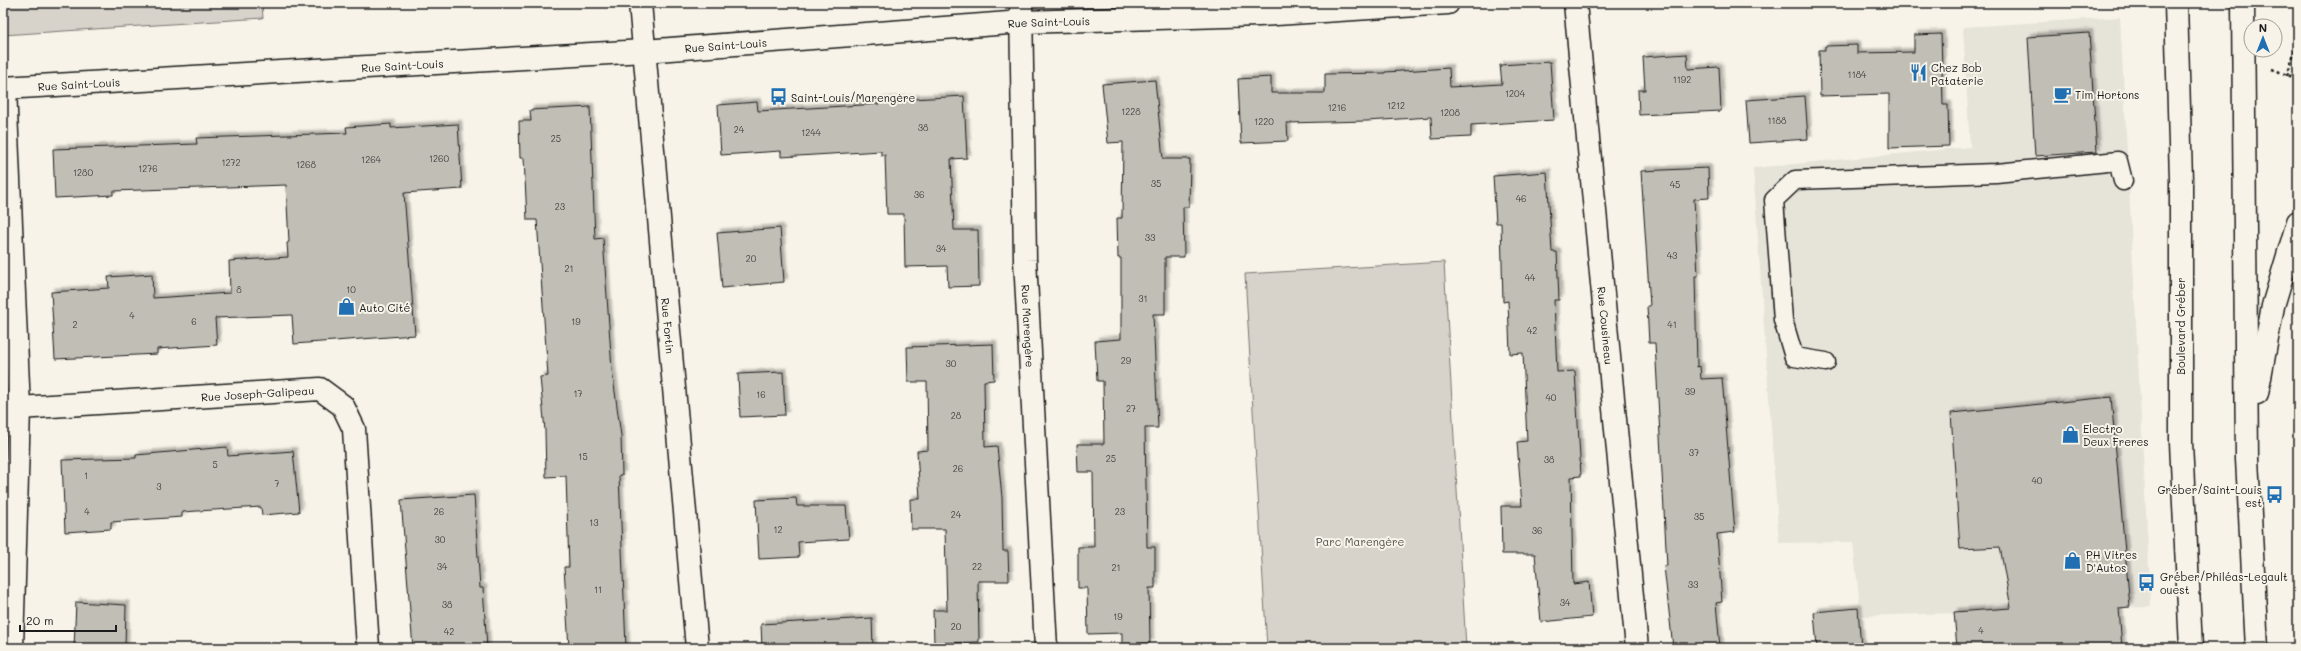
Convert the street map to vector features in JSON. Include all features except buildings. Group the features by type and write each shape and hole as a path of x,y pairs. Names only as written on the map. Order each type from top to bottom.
{"street":[{"name":"Rue Fortin","path":"640,3 697,648"},
{"name":"Rue Saint-Louis","path":"4,88 644,51 1022,13 1259,9 1448,3"},
{"name":"Rue Cousineau","path":"1575,3 1638,648"},
{"name":"Boulevard Gréber","path":"2176,3 2181,180 2181,442 2191,648"},
{"path":"2243,3 2247,459 2257,648"},
{"name":"Rue Marengère","path":"1022,13 1026,260 1046,648"},
{"path":"4,88 19,408 12,648"},
{"path":"2247,459 2261,370 2274,306 2298,222"},
{"name":"Rue Joseph-Galipeau","path":"19,408 320,390 343,406 354,429 368,648"}],"lane":[{"path":"1826,362 1794,357 1783,320 1774,200 1795,180 1996,173 2118,161 2123,182"}],"path":[{"path":"2287,76 2298,41"}],"shaded area":[{"path":"2120,17 2151,607 1861,616 1853,542 1779,543 1753,168 1970,147 1963,27"}],"green space":[{"path":"3,3 262,3 263,18 3,35"},
{"name":"Parc Marengère","path":"1444,262 1466,648 1267,648 1245,274"}],"place":[{"name":"Chez Bob Pataterie","path":"1918,73"},
{"name":"Tim Hortons","path":"2062,94"},
{"name":"Saint-Louis/Marengère","path":"778,97"},
{"name":"Auto Cité","path":"346,307"},
{"name":"Electro Deux Freres","path":"2070,434"},
{"name":"Gréber/Saint-Louis est","path":"2275,495"},
{"name":"PH Vitres D'Autos","path":"2073,560"},
{"name":"Gréber/Philéas-Legault ouest","path":"2147,582"}]}
